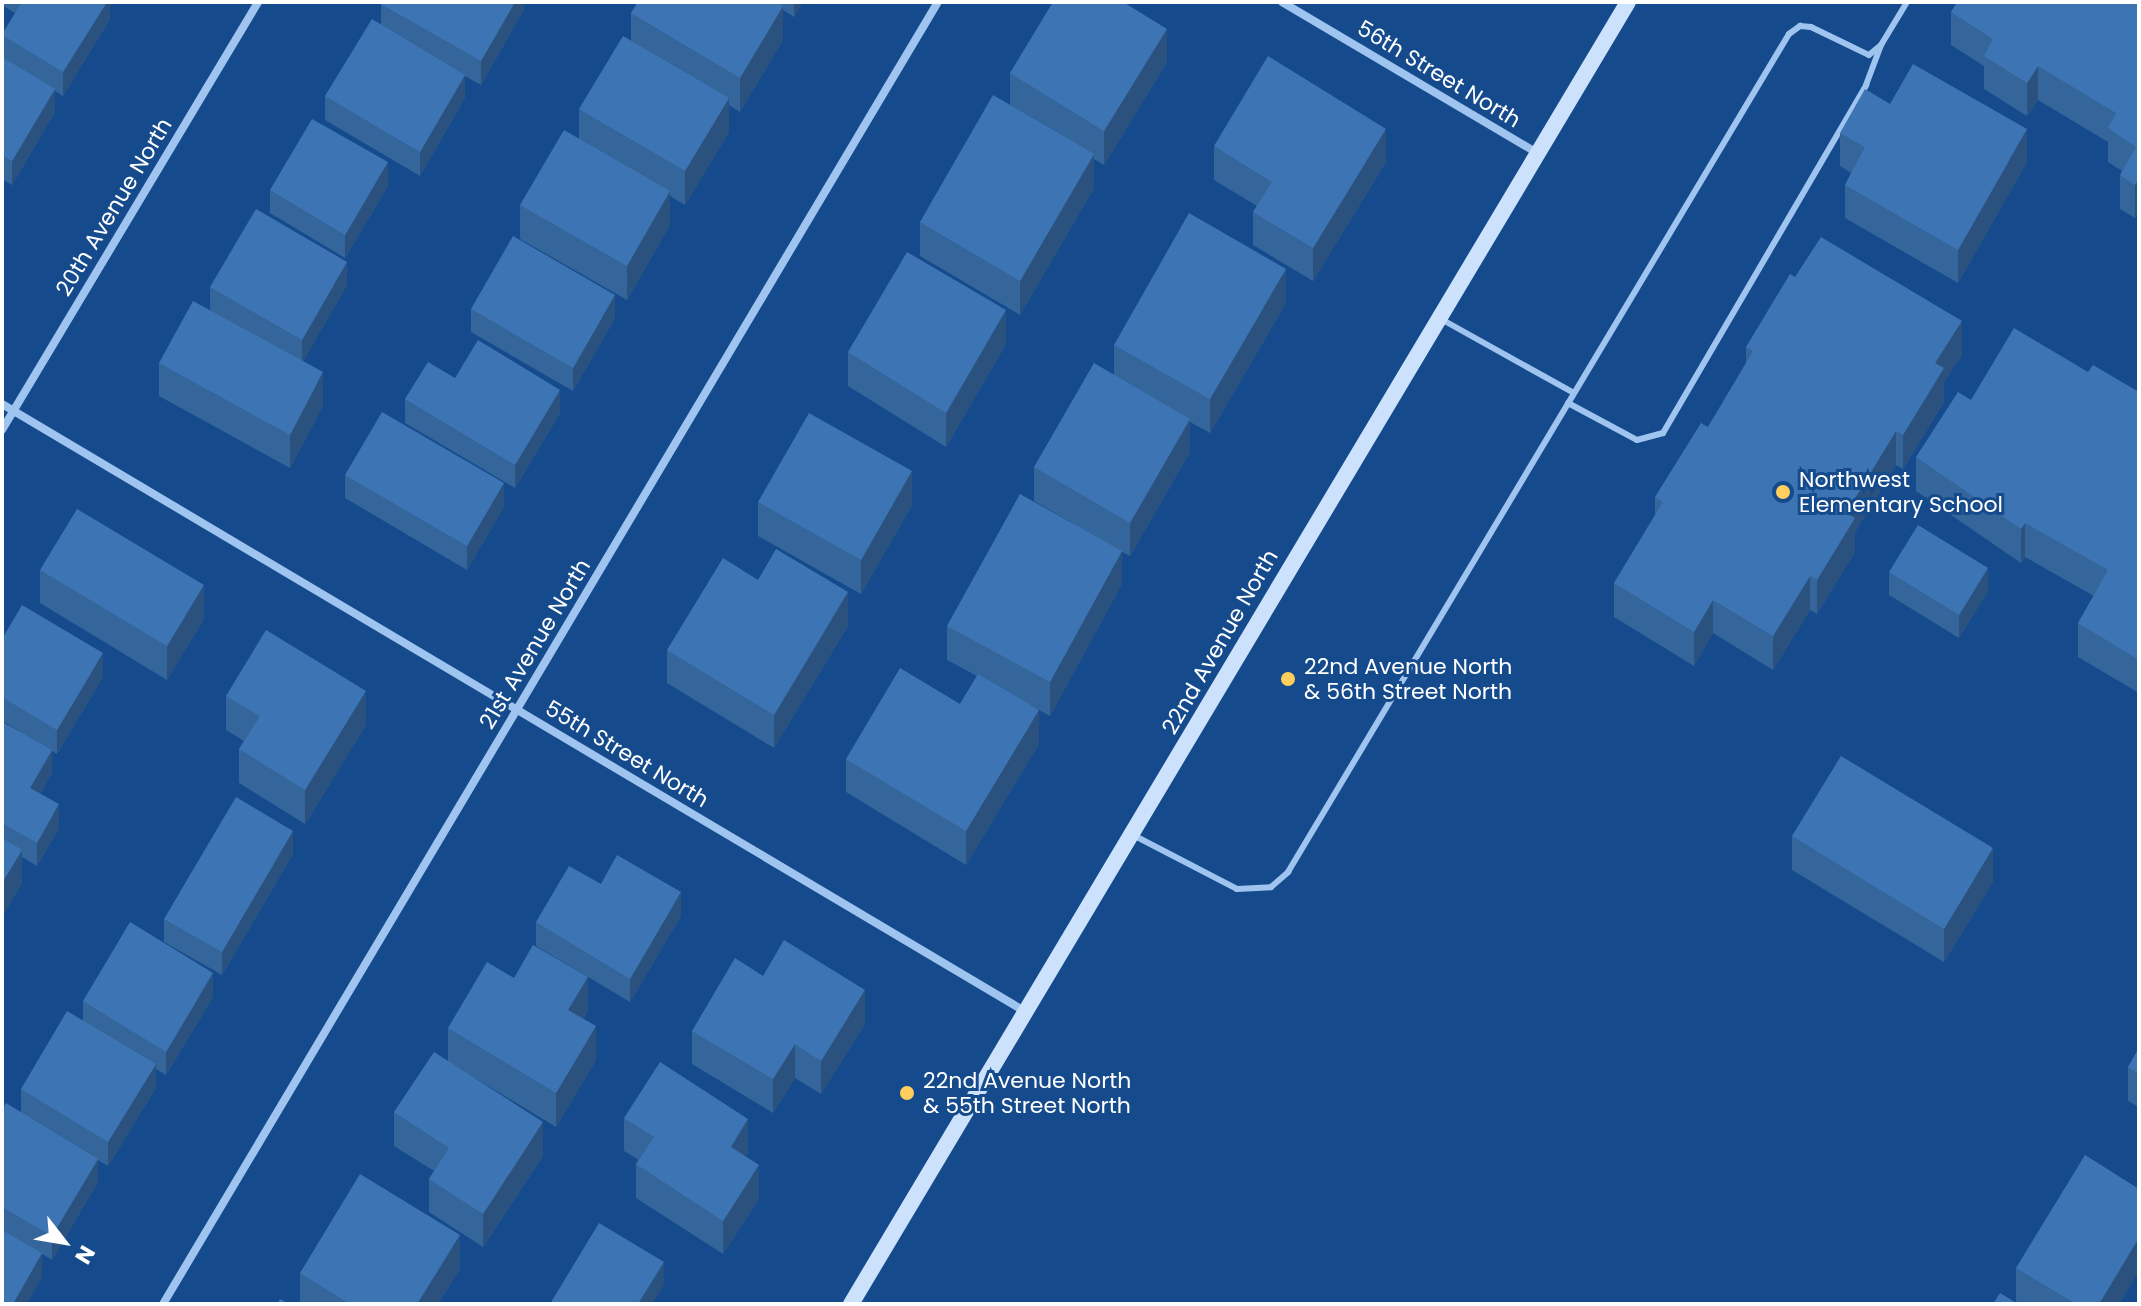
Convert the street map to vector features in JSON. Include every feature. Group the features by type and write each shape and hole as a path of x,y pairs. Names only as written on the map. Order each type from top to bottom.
{"main road":[{"name":"22nd Avenue North","path":"851,1304 1133,835 1436,317 1628,2"}],"street":[{"name":"20th Avenue North","path":"2,430 258,2"},
{"name":"21st Avenue North","path":"163,1304 938,2"},
{"name":"56th Street North","path":"1282,2 1536,152"},
{"name":"55th Street North","path":"2,404 1026,1013"}],"lane":[{"path":"1568,403 1637,440 1663,433 1866,85 1881,45 1907,2"},
{"path":"1133,835 1237,889 1271,887 1288,872 1789,34 1800,26 1811,27 1869,55 1881,45"},
{"path":"1436,317 1574,393"}],"building":[{"path":"22,2 107,2 63,72 2,35"},
{"path":"515,2 481,61 381,4"},
{"path":"638,2 776,2 783,6 740,78 631,13"},
{"path":"1053,2 1123,2 1167,29 1104,131 1010,73"},
{"path":"1957,2 2139,2 2139,179 2135,185 2120,175 2136,147 2108,128 2116,113 2038,66 2027,83 1984,56 1993,39 1951,12"},
{"path":"372,19 465,75 420,152 325,96"},
{"path":"623,36 729,98 685,171 579,109"},
{"path":"1268,56 1386,129 1313,248 1253,212 1272,182 1214,146"},
{"path":"2,57 55,89 12,161 2,155"},
{"path":"1913,64 2027,129 1958,250 1845,185 1865,147 1840,133 1865,89 1890,104"},
{"path":"993,95 1094,154 1020,281 920,222"},
{"path":"312,119 388,162 345,235 270,190"},
{"path":"564,130 670,191 627,266 520,205"},
{"path":"256,209 347,262 302,340 210,287"},
{"path":"1189,213 1286,269 1210,399 1114,345"},
{"path":"513,236 615,295 573,368 471,309"},
{"path":"1821,237 1962,321 1935,363 1944,368 1903,435 1896,431 1846,513 1855,518 1817,580 1810,576 1773,636 1713,600 1694,632 1614,583 1663,502 1655,497 1701,423 1708,427 1753,351 1746,347 1790,274 1795,277"},
{"path":"907,252 1006,310 946,413 848,352"},
{"path":"193,301 323,372 290,435 159,363"},
{"path":"2014,328 2088,372 2093,365 2139,392 2139,660 2078,623 2108,570 2025,523 2021,529 1916,457 1958,392 1971,400"},
{"path":"478,340 560,390 515,465 405,399 428,362 455,378"},
{"path":"1094,363 1190,419 1130,523 1034,467"},
{"path":"382,412 504,483 467,546 345,475"},
{"path":"809,413 912,471 861,560 758,502"},
{"path":"1020,494 1122,551 1050,682 947,626"},
{"path":"77,509 204,585 167,646 40,570"},
{"path":"1918,525 1988,568 1959,615 1889,572"},
{"path":"776,549 848,592 774,715 667,650 723,558 758,580"},
{"path":"22,605 103,653 57,730 2,697 2,639"},
{"path":"266,630 366,691 305,790 239,749 260,716 226,696"},
{"path":"900,668 960,704 978,674 1039,710 966,831 846,759"},
{"path":"2,722 52,750 30,788 59,804 37,843 2,823"},
{"path":"1841,756 1993,848 1944,929 1792,836"},
{"path":"236,797 293,831 222,952 164,919"},
{"path":"2,838 22,850 2,883"},
{"path":"617,855 681,892 630,979 536,922 569,866 601,884"},
{"path":"130,922 213,973 166,1052 83,1001"},
{"path":"784,940 865,990 821,1061 795,1044 773,1079 692,1031 735,958 763,976"},
{"path":"533,945 588,977 568,1010 596,1026 556,1093 448,1028 487,962 514,978"},
{"path":"67,1011 156,1064 108,1142 21,1089"},
{"path":"2139,1048 2139,1074 2128,1067"},
{"path":"434,1052 543,1122 483,1214 429,1179 449,1148 394,1112"},
{"path":"660,1062 748,1119 731,1147 759,1165 723,1221 636,1164 654,1137 624,1118"},
{"path":"6,1103 98,1159 52,1236 2,1207 2,1110"},
{"path":"2085,1155 2139,1189 2139,1238 2099,1304 2076,1304 2016,1268"},
{"path":"360,1174 460,1235 417,1304 350,1304 300,1273"},
{"path":"599,1223 664,1262 638,1304 550,1304"},
{"path":"2,1230 42,1253 13,1304 2,1304"},
{"path":"2000,1293 2018,1304 1993,1304"}],"place":[{"name":"Northwest Elementary School","path":"1783,492"},
{"name":"22nd Avenue North & 56th Street North","path":"1288,679"},
{"name":"22nd Avenue North & 55th Street North","path":"907,1093"}]}
